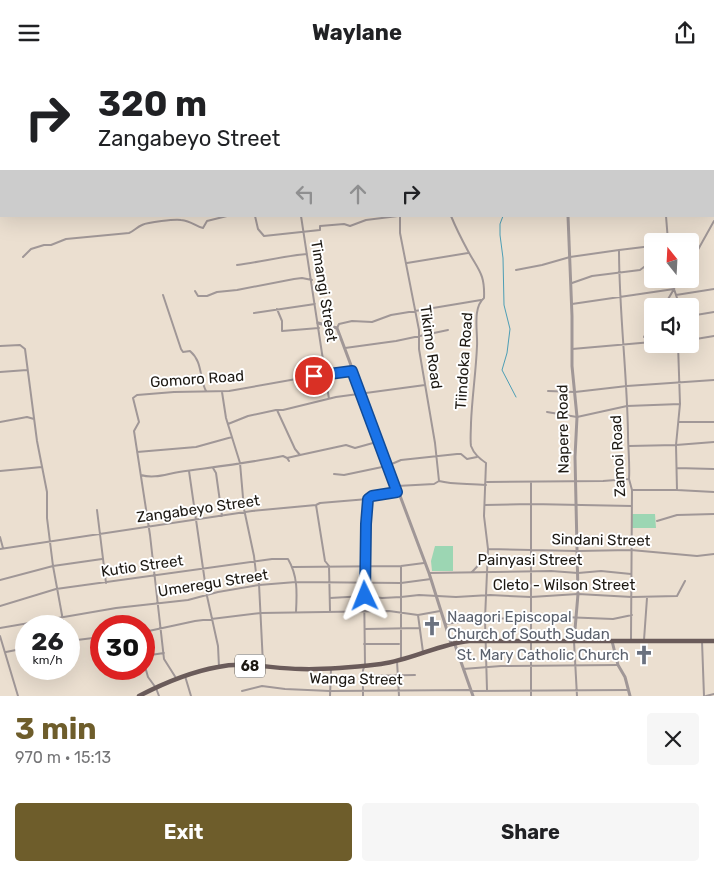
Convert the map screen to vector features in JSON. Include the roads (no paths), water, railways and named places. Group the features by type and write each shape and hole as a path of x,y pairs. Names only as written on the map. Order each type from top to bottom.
{"main road":[{"name":"68","path":"139,696 176,678 219,667 263,665 294,669 331,669 399,661 453,643 486,641 714,641"}],"street":[{"path":"208,217 214,219"},
{"path":"23,257 31,249 51,245 66,239 129,233 143,224 178,219 193,222 198,227 203,228 205,222 223,217"},
{"path":"254,217 258,229 264,235 320,230 320,226 323,225 344,224 350,226 366,221 392,217"},
{"name":"Timangi Street","path":"301,217 330,399"},
{"name":"Tikimo Road","path":"399,217 400,233 407,263 419,337 420,357 437,457 438,481"},
{"name":"Tiindoka Road","path":"451,217 483,275 484,299 481,300 478,309 471,441 472,448 478,457 486,463 486,484"},
{"name":"Napere Road","path":"568,217 576,417 578,594 574,641"},
{"path":"666,217 667,233"},
{"path":"699,248 714,221"},
{"path":"516,269 542,265 570,257 644,247"},
{"name":"Zamoi Road","path":"619,250 619,298 622,345 625,356 629,479 632,490 631,640"},
{"path":"407,263 469,253"},
{"path":"237,265 262,262 283,256 307,254"},
{"path":"571,283 592,276 640,270 644,267"},
{"path":"195,291 198,296 207,296 217,292 294,279 312,280"},
{"path":"571,305 674,289"},
{"path":"674,289 677,298"},
{"path":"669,298 674,289"},
{"path":"676,295 714,289"},
{"path":"163,295 181,349 183,352 190,351 194,354 200,366 206,391"},
{"path":"337,328 339,324 352,321 372,322 391,315 481,300"},
{"path":"254,313 315,303"},
{"path":"277,309 282,321 282,331 319,328"},
{"path":"699,314 714,312"},
{"path":"318,323 337,328"},
{"path":"337,328 387,466 429,573 445,625 473,696"},
{"path":"345,348 419,337 426,333 448,330"},
{"path":"699,338 714,336"},
{"path":"572,349 644,343"},
{"path":"0,346 23,346 47,492 47,518 56,589 63,615"},
{"path":"677,490 676,445 680,404 678,353"},
{"path":"0,372 27,370"},
{"name":"Gomoro Road","path":"137,452 134,431 139,422 133,398 137,395 206,391 222,392 352,371"},
{"path":"548,391 575,392 626,386 714,380"},
{"path":"228,424 248,415 283,410 330,399 425,385"},
{"path":"222,392 235,452 240,463 245,512 259,585 263,665"},
{"path":"547,412 576,417 627,406 680,404"},
{"path":"277,410 294,449 300,455"},
{"path":"0,422 27,417 34,419"},
{"path":"679,422 714,422"},
{"path":"176,678 166,664 164,653 149,527 137,452 196,447 233,437"},
{"path":"373,443 378,439"},
{"path":"629,446 714,442"},
{"path":"141,475 156,477 283,456 290,460 300,455 346,445 354,448 373,443 380,444"},
{"path":"334,475 344,475 387,466 401,460 457,454 461,454 467,459 478,457"},
{"path":"0,471 42,467"},
{"path":"213,467 216,473 222,516"},
{"path":"677,468 714,469"},
{"path":"189,471 207,595 218,646 219,667"},
{"path":"395,486 434,484 438,481 447,484 486,484 629,479"},
{"path":"531,482 531,696"},
{"path":"486,484 484,516 488,549 485,619 487,690"},
{"path":"632,490 714,492"},
{"name":"Zangabeyo Street","path":"1,548 245,512 368,499 372,496 397,492"},
{"path":"363,696 363,669 365,665 364,582 368,499"},
{"path":"316,505 325,561 329,566 330,611"},
{"path":"485,505 632,506"},
{"path":"97,510 106,583"},
{"path":"657,521 677,515 714,514"},
{"path":"0,537 1,548"},
{"name":"Sindani Street","path":"488,549 631,550 698,556 714,553"},
{"path":"472,572 488,555"},
{"path":"0,581 53,566 102,559"},
{"name":"Kutio Street","path":"0,606 56,589 255,562 288,559 293,567"},
{"path":"296,612 296,582 293,567 401,566 424,563"},
{"path":"399,696 401,566"},
{"name":"Painyasi Street","path":"429,573 551,571 578,573 601,571 631,574"},
{"name":"Umeregu Street","path":"70,615 188,600 259,585 296,582 400,582 430,579"},
{"name":"Cleto - Wilson Street","path":"330,598 365,596 382,598 418,595 531,597 578,594 632,597 676,596 685,581"},
{"path":"644,640 647,597"},
{"path":"155,630 211,619 261,613 330,611 400,612 418,615 440,611"},
{"path":"418,615 423,653"},
{"path":"445,625 485,619 613,619 632,615"},
{"name":"Umeregu Street","path":"0,628 15,625"},
{"path":"364,629 420,628"},
{"path":"0,635 18,696"},
{"path":"574,641 577,696"},
{"path":"612,641 618,665 630,696"},
{"path":"702,641 705,696 714,694"},
{"path":"364,645 400,644"},
{"path":"6,652 15,650"},
{"path":"155,654 164,653"},
{"path":"463,669 501,666 618,665"},
{"path":"330,696 331,669"},
{"path":"363,676 415,675"},
{"path":"185,676 191,696"},
{"path":"150,680 159,696"},
{"name":"Wanga Street","path":"242,691 262,686 330,691 487,690 531,692 627,690"}],"waterway":[{"path":"503,217 500,224 500,235 503,258 504,305 510,329 507,353 502,370 516,397"}],"place":[{"name":"Naagori Episcopal Church of South Sudan","path":"432,626"},
{"name":"St. Mary Catholic Church","path":"644,655"}]}
